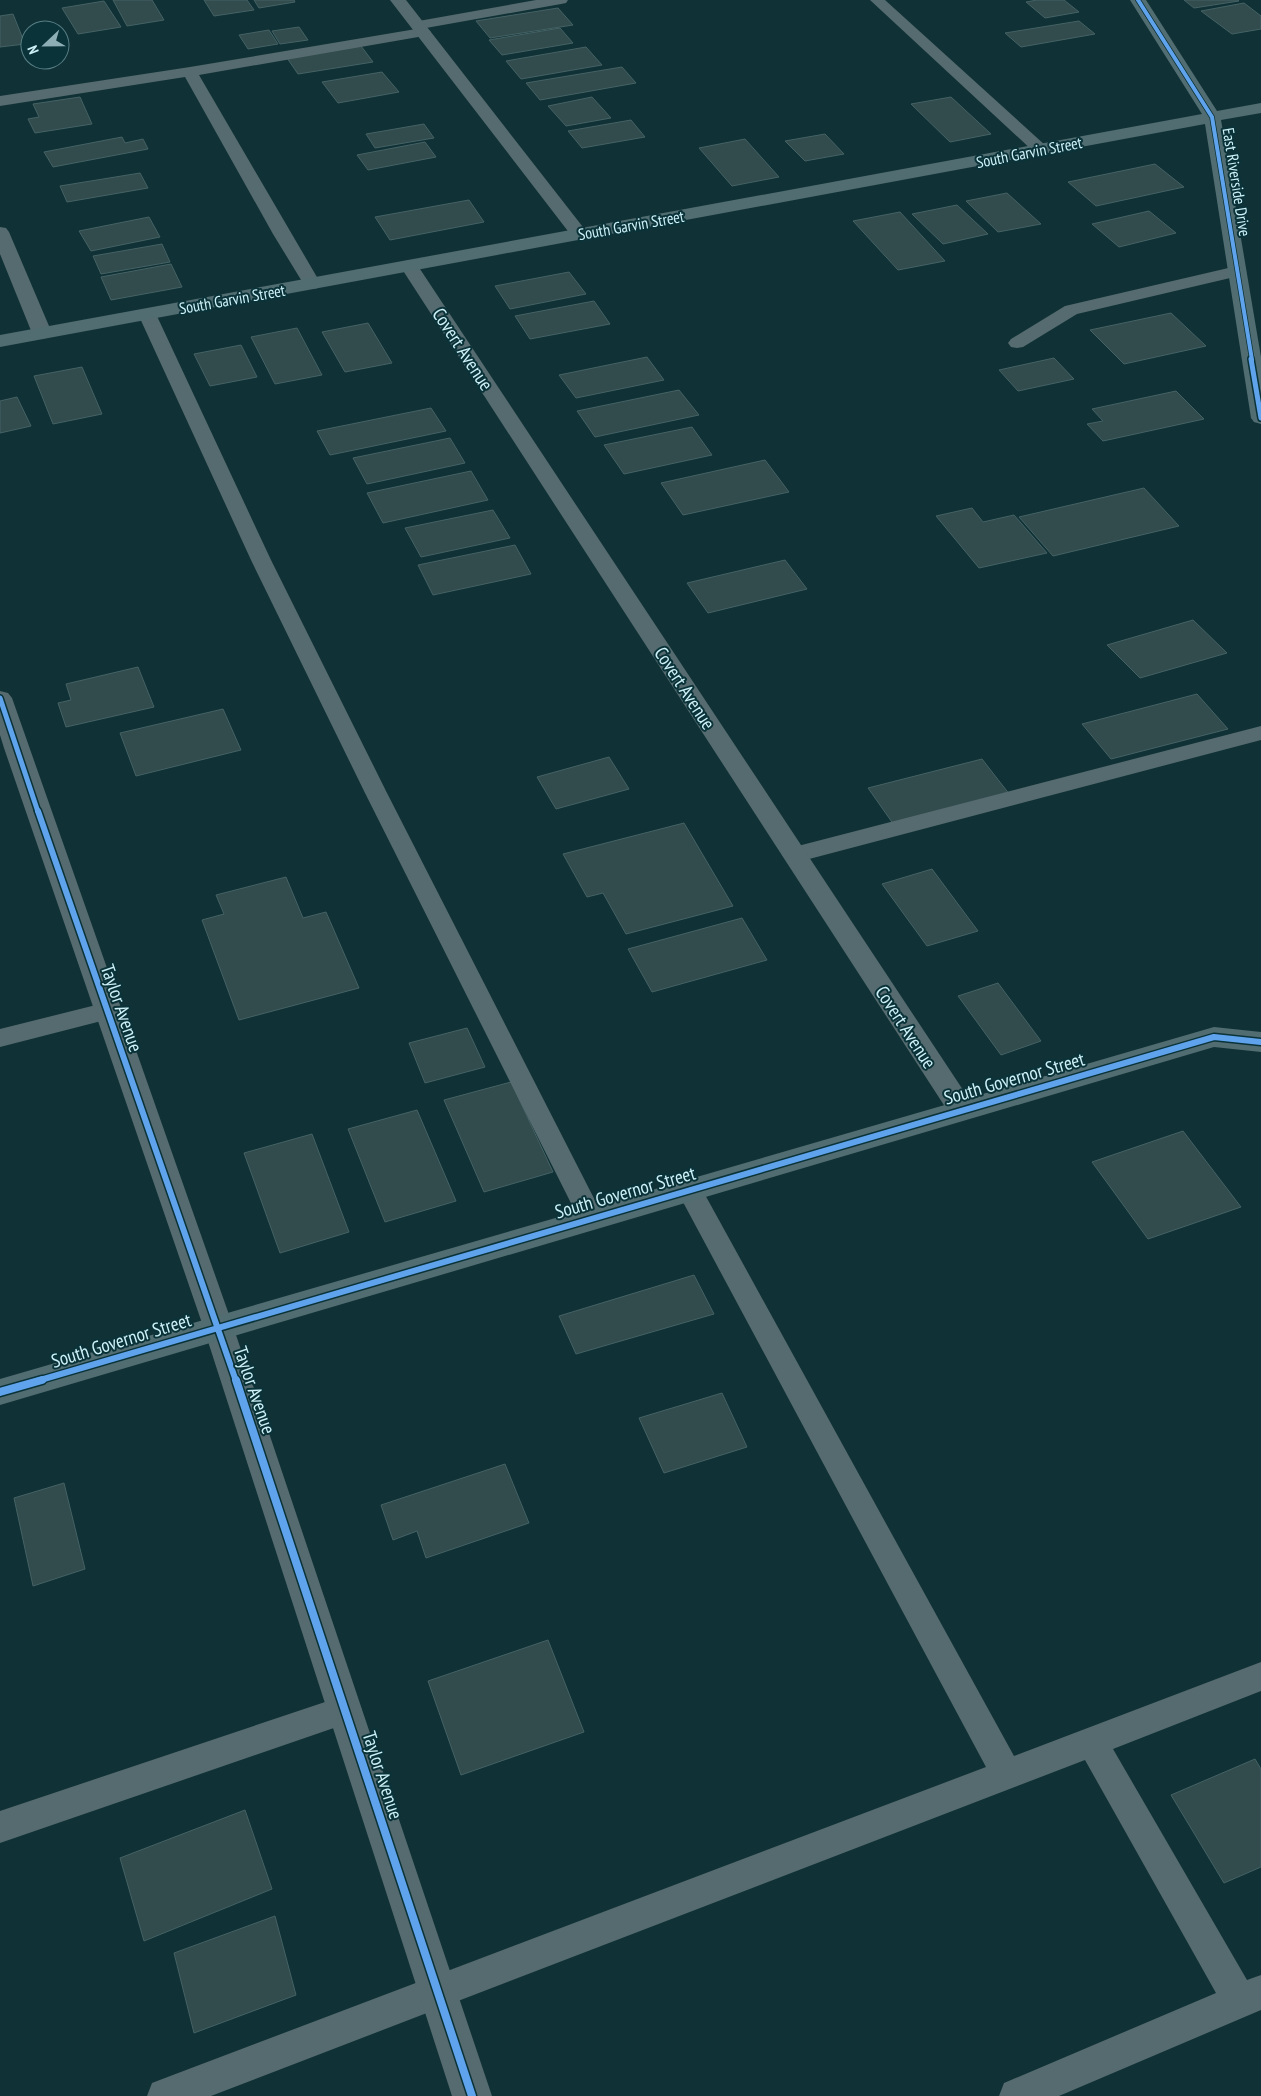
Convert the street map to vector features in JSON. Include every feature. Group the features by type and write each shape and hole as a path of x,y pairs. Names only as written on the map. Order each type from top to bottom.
{"street":[{"path":"398,0 580,234"},
{"name":"East Riverside Drive","path":"1138,0 1212,117 1261,418"},
{"name":"South Garvin Street","path":"0,341 1261,108"},
{"path":"0,232 42,333"},
{"name":"Covert Avenue","path":"409,266 961,1109"},
{"name":"Taylor Avenue","path":"0,698 8,750 108,1011 218,1326 472,2096"},
{"name":"South Governor Street","path":"0,1392 218,1326 1214,1036 1261,1042"}],"lane":[{"path":"0,101 190,72 421,29 561,0"},
{"path":"877,0 1040,150"},
{"path":"190,72 199,92 232,146 282,237 312,284"},
{"path":"1017,343 1071,310 1237,272"},
{"path":"147,314 265,569 591,1218"},
{"path":"794,855 1261,733"},
{"path":"0,1038 108,1011"},
{"path":"689,1189 1007,1775"},
{"path":"165,2096 438,1990 1007,1775 1261,1676"},
{"path":"0,1827 346,1710"},
{"path":"1017,2096 1250,1997 1092,1742"}],"building":[{"path":"113,0 152,0 164,20 127,26"},
{"path":"204,0 247,0 254,10 214,16"},
{"path":"254,0 294,0 295,2 259,8"},
{"path":"1064,0 1079,12 1045,18 1026,2"},
{"path":"1184,0 1238,0 1239,1 1194,8"},
{"path":"104,1 121,27 78,34 62,8"},
{"path":"1244,3 1261,16 1261,29 1232,34 1201,11"},
{"path":"558,8 573,25 490,38 476,21"},
{"path":"13,14 20,32 20,45 0,47 0,16"},
{"path":"1079,21 1095,34 1021,47 1005,33"},
{"path":"299,27 308,40 280,44 272,31"},
{"path":"560,28 573,43 502,55 489,40"},
{"path":"269,30 278,44 248,49 239,35"},
{"path":"361,46 373,62 298,74 287,58"},
{"path":"586,47 602,65 521,79 506,61"},
{"path":"622,67 636,83 540,100 526,83"},
{"path":"382,72 399,92 338,103 322,82"},
{"path":"80,97 92,124 35,133 28,119 39,117 33,104"},
{"path":"592,97 611,118 566,126 548,106"},
{"path":"951,97 991,134 950,142 911,104"},
{"path":"631,120 645,137 582,148 568,131"},
{"path":"424,124 434,138 375,148 366,134"},
{"path":"825,134 844,154 805,161 785,141"},
{"path":"122,137 125,143 143,139 148,149 53,167 44,152"},
{"path":"745,139 779,177 732,186 699,148"},
{"path":"425,142 436,157 368,170 357,155"},
{"path":"1155,164 1184,187 1096,206 1068,182"},
{"path":"140,173 148,188 67,202 60,186"},
{"path":"1007,193 1041,224 998,232 966,201"},
{"path":"469,200 484,222 390,240 375,217"},
{"path":"957,205 988,234 943,244 912,214"},
{"path":"1149,211 1176,233 1119,247 1092,224"},
{"path":"900,212 945,261 898,270 853,221"},
{"path":"149,217 160,237 91,251 79,231"},
{"path":"162,244 170,262 101,274 93,256"},
{"path":"171,264 182,287 111,300 101,277"},
{"path":"569,272 586,294 510,309 495,286"},
{"path":"594,301 610,324 530,339 515,316"},
{"path":"1171,313 1206,346 1124,364 1090,330"},
{"path":"368,323 392,363 345,372 322,332"},
{"path":"297,328 322,375 275,384 251,337"},
{"path":"241,345 257,377 210,386 194,354"},
{"path":"647,357 664,380 576,398 559,375"},
{"path":"1054,358 1074,379 1018,391 999,370"},
{"path":"82,367 102,414 53,424 34,376"},
{"path":"679,390 699,415 595,437 577,411"},
{"path":"1176,391 1204,419 1103,441 1087,424 1103,421 1092,409"},
{"path":"17,397 31,426 0,433 0,401"},
{"path":"431,408 446,431 330,455 317,431"},
{"path":"692,427 712,455 624,474 604,445"},
{"path":"450,438 465,463 367,484 353,458"},
{"path":"765,460 789,492 683,515 661,483"},
{"path":"471,471 488,500 383,523 367,493"},
{"path":"1144,488 1179,526 1053,556 1019,517"},
{"path":"972,508 983,522 1014,515 1047,553 979,568 936,516"},
{"path":"493,510 510,538 421,557 405,528"},
{"path":"515,545 531,574 433,595 418,565"},
{"path":"785,560 807,589 708,613 687,583"},
{"path":"1193,620 1227,653 1140,678 1107,645"},
{"path":"138,667 154,707 66,727 58,703 71,700 66,684"},
{"path":"1197,694 1228,729 1111,759 1082,724"},
{"path":"223,709 241,750 136,776 120,733"},
{"path":"609,757 629,789 556,809 537,777"},
{"path":"982,759 1010,795 894,825 868,788"},
{"path":"684,823 733,906 626,934 603,893 587,897 563,854"},
{"path":"932,869 978,931 927,946 882,884"},
{"path":"286,877 303,918 326,912 359,988 239,1020 202,920 224,914 216,895"},
{"path":"742,918 767,960 652,992 628,949"},
{"path":"998,983 1041,1041 1001,1055 958,996"},
{"path":"467,1028 485,1067 425,1083 409,1043"},
{"path":"511,1082 553,1172 484,1192 444,1100"},
{"path":"417,1110 456,1201 385,1222 348,1129"},
{"path":"1183,1131 1241,1207 1148,1239 1092,1162"},
{"path":"312,1134 349,1232 280,1253 244,1153"},
{"path":"694,1275 714,1314 576,1354 559,1316"},
{"path":"722,1393 747,1447 664,1473 639,1418"},
{"path":"505,1464 529,1523 426,1558 417,1531 393,1540 381,1505"},
{"path":"64,1483 85,1569 33,1586 14,1498"},
{"path":"548,1640 584,1732 461,1775 428,1681"},
{"path":"1255,1759 1261,1769 1261,1867 1224,1883 1171,1795"},
{"path":"245,1810 272,1889 144,1941 120,1858"},
{"path":"275,1916 296,1995 194,2033 174,1953"}],"cycle path":[{"path":"1138,0 1212,117 1261,418"},
{"path":"0,698 218,1326 472,2096"},
{"path":"0,1392 1214,1037 1261,1042"}]}
